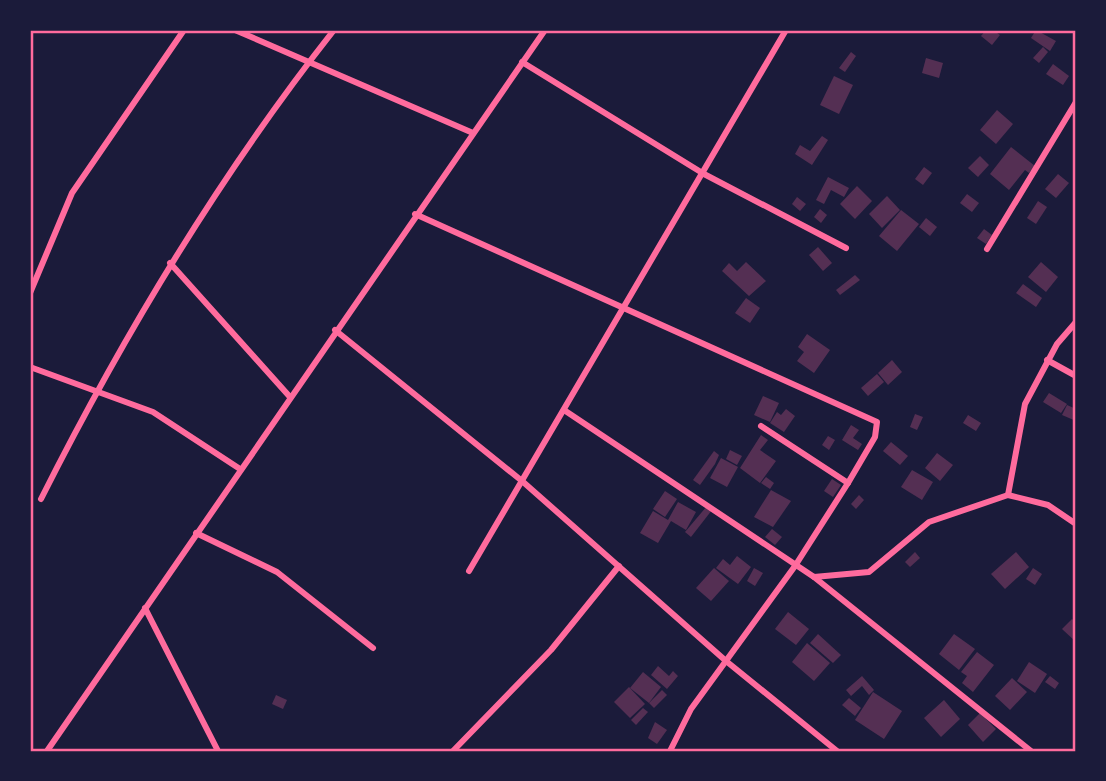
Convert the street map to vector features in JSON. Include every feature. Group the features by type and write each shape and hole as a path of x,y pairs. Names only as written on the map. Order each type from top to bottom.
{"street":[{"path":"30,293 72,193 184,30"},
{"path":"234,30 473,132"},
{"path":"41,499 96,391 170,263 334,30"},
{"path":"47,751 415,214 545,30"},
{"path":"469,571 786,30"},
{"path":"522,62 704,174 846,248"},
{"path":"987,249 1076,102"},
{"path":"415,214 624,309 734,355 877,422 875,437 848,483 795,566 691,709 670,751"},
{"path":"170,263 290,397"},
{"path":"1009,495 1025,404 1048,360 1076,322"},
{"path":"335,330 522,481 726,662 837,751"},
{"path":"1048,360 1076,376"},
{"path":"30,367 153,412 240,469"},
{"path":"564,410 814,577 1031,751"},
{"path":"761,425 848,483"},
{"path":"814,577 869,572 929,522 1009,495 1048,505 1076,524"},
{"path":"196,533 277,572 373,648"},
{"path":"453,751 551,650 618,566"},
{"path":"145,608 218,751"}],"building":[{"path":"986,30 993,30 1000,35 992,45 981,36"},
{"path":"1036,30 1056,41 1050,51 1031,38"},
{"path":"1043,47 1048,52 1039,63 1033,58"},
{"path":"851,52 856,56 845,72 839,68"},
{"path":"926,58 943,63 939,78 922,73"},
{"path":"1053,64 1069,76 1063,85 1046,74"},
{"path":"834,76 853,85 839,114 820,105"},
{"path":"997,110 1013,124 996,144 980,130"},
{"path":"822,136 828,140 812,165 795,154 800,145 810,151"},
{"path":"1011,147 1035,166 1029,173 1025,170 1009,190 990,174"},
{"path":"980,156 989,165 978,177 968,168"},
{"path":"924,167 932,173 923,185 915,179"},
{"path":"1058,174 1069,183 1056,198 1045,189"},
{"path":"828,177 849,188 844,197 831,190 824,204 816,200"},
{"path":"857,186 872,201 855,219 840,204"},
{"path":"967,194 979,203 972,212 960,203"},
{"path":"887,196 900,210 882,228 869,214"},
{"path":"797,197 806,204 800,211 792,204"},
{"path":"1038,201 1047,207 1036,224 1027,218"},
{"path":"820,209 827,215 821,223 814,217"},
{"path":"901,210 919,224 897,251 879,236"},
{"path":"926,218 937,227 930,236 919,227"},
{"path":"984,229 992,235 986,244 977,238"},
{"path":"818,247 832,263 823,271 809,255"},
{"path":"746,262 766,281 749,296 722,271 729,263 737,271"},
{"path":"1041,262 1058,277 1046,292 1028,277"},
{"path":"855,275 860,280 840,295 836,290"},
{"path":"1023,284 1042,298 1036,307 1016,293"},
{"path":"746,298 760,308 750,323 735,313"},
{"path":"807,334 830,350 814,373 797,361 804,352 798,347"},
{"path":"892,360 902,372 888,385 878,373"},
{"path":"877,374 884,382 868,396 861,388"},
{"path":"1049,393 1067,404 1061,413 1043,402"},
{"path":"763,396 779,403 770,422 754,415"},
{"path":"1067,405 1076,409 1076,421 1062,415"},
{"path":"786,409 795,416 784,432 770,423 777,412 781,415"},
{"path":"915,414 923,417 917,430 910,427"},
{"path":"968,415 981,423 976,431 963,423"},
{"path":"851,425 859,430 853,438 862,444 858,450 842,440"},
{"path":"761,435 768,440 760,450 776,461 760,483 740,468"},
{"path":"828,436 835,440 829,450 822,445"},
{"path":"891,442 908,456 900,465 883,451"},
{"path":"730,450 742,456 737,465 726,459"},
{"path":"714,451 719,455 700,485 693,480"},
{"path":"937,453 953,465 940,481 925,468"},
{"path":"721,458 738,467 727,487 710,478"},
{"path":"912,470 933,482 922,500 901,487"},
{"path":"766,477 774,483 770,489 761,483"},
{"path":"832,479 841,485 833,497 824,491"},
{"path":"771,490 791,501 773,527 754,517"},
{"path":"665,491 677,499 665,517 653,509"},
{"path":"859,495 864,500 856,509 851,504"},
{"path":"678,502 696,512 686,530 671,521 658,543 640,533 653,511 668,520"},
{"path":"707,506 712,510 691,537 685,532"},
{"path":"772,529 782,537 775,545 765,537"},
{"path":"915,552 920,558 910,567 905,562"},
{"path":"1016,552 1029,567 1005,589 991,574"},
{"path":"737,556 751,567 738,584 716,568 723,559 730,565"},
{"path":"714,568 729,581 711,601 696,588"},
{"path":"754,568 763,573 755,586 747,581"},
{"path":"1033,568 1042,574 1035,585 1026,579"},
{"path":"788,612 809,629 796,645 775,629"},
{"path":"1072,619 1076,623 1076,642 1062,629"},
{"path":"818,634 841,655 833,663 810,643"},
{"path":"954,634 975,649 959,670 939,654"},
{"path":"807,643 830,663 814,681 792,662"},
{"path":"977,652 994,665 973,692 962,683 967,676 961,672"},
{"path":"1029,662 1047,674 1035,693 1017,681"},
{"path":"658,666 669,676 673,671 678,676 667,689 651,675"},
{"path":"643,672 661,687 649,703 630,688"},
{"path":"862,676 874,690 869,695 862,686 851,696 846,690"},
{"path":"1050,676 1059,683 1055,689 1045,682"},
{"path":"1012,678 1027,692 1010,710 995,696"},
{"path":"629,687 645,704 630,718 614,702"},
{"path":"662,690 667,695 654,708 649,703"},
{"path":"873,692 902,711 884,739 855,720"},
{"path":"276,695 287,700 283,709 272,704"},
{"path":"849,698 861,708 855,716 842,705"},
{"path":"944,700 960,719 941,737 924,718"},
{"path":"643,708 648,712 636,725 631,720"},
{"path":"980,713 996,729 983,742 968,725"},
{"path":"655,722 667,730 657,744 648,738"}]}
